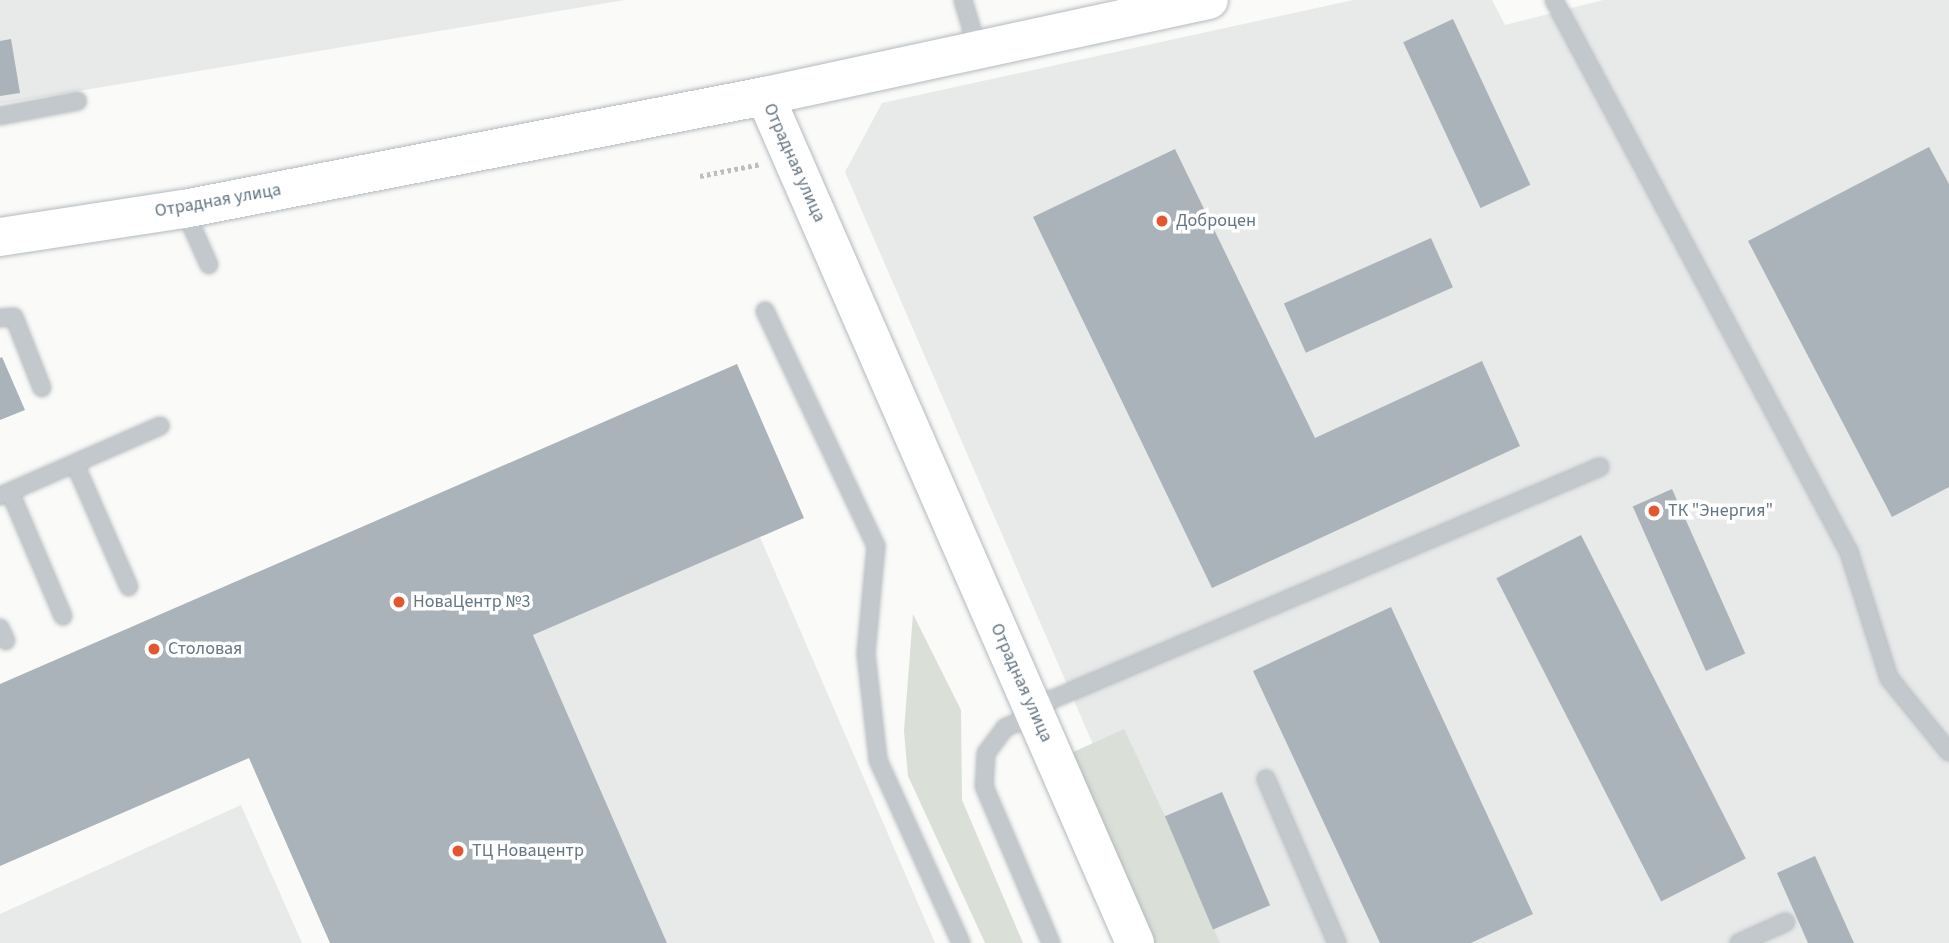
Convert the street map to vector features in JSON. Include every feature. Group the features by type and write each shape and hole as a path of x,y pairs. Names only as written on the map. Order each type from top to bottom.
{"main road":[{"path":"765,96 1209,0"},
{"name":"Отрадная улица","path":"0,237 184,209 765,96 1135,943"}],"lane":[{"path":"963,0 978,50"},
{"path":"1554,0 1849,552 1889,678 1949,752"},
{"path":"0,116 78,101"},
{"path":"184,209 209,265"},
{"path":"765,311 876,546 866,654 878,760 961,943"},
{"path":"0,318 14,317 42,388"},
{"path":"63,616 5,494 160,426"},
{"path":"75,464 129,587"},
{"path":"1051,943 984,786 986,753 1005,728 1033,711 1600,467"},
{"path":"1266,779 1336,943"},
{"path":"1739,943 1786,922"}],"path":[{"path":"700,176 792,158"}],"shaded area":[{"path":"0,0 625,0 0,104"},
{"path":"1353,0 1492,0 1505,25 1603,0 1949,0 1949,943 1179,943 845,172 882,103"},
{"path":"760,537 935,943 667,943 533,635"},
{"path":"913,614 961,710 962,800 1023,943 985,943 908,776 904,731"},
{"path":"1124,729 1220,943 1154,943 1069,754"},
{"path":"241,805 302,943 0,943 0,914"}],"building":[{"path":"1453,19 1530,185 1480,208 1403,42"},
{"path":"11,39 20,93 0,96 0,41"},
{"path":"1929,147 1949,184 1949,487 1892,517 1748,241"},
{"path":"1175,149 1315,438 1482,361 1520,446 1212,588 1033,217"},
{"path":"1431,238 1453,287 1306,353 1284,303"},
{"path":"2,357 25,410 0,420 0,358"},
{"name":"НоваЦентр №3","path":"737,364 804,518 533,635 667,943 330,943 249,758 0,866 0,684"},
{"path":"1672,489 1745,653 1706,671 1633,506"},
{"path":"1581,535 1746,858 1661,902 1496,578"},
{"path":"1391,607 1533,914 1471,943 1380,943 1253,671"},
{"path":"1222,792 1270,905 1213,929 1165,816"},
{"path":"1815,856 1854,943 1808,943 1777,873"}],"place":[{"name":"Доброцен","path":"1162,221"},
{"name":"ТК \"Энергия\"","path":"1654,511"},
{"name":"НоваЦентр №3","path":"399,602"},
{"name":"Столовая","path":"154,649"},
{"name":"ТЦ Новацентр","path":"458,851"}]}
